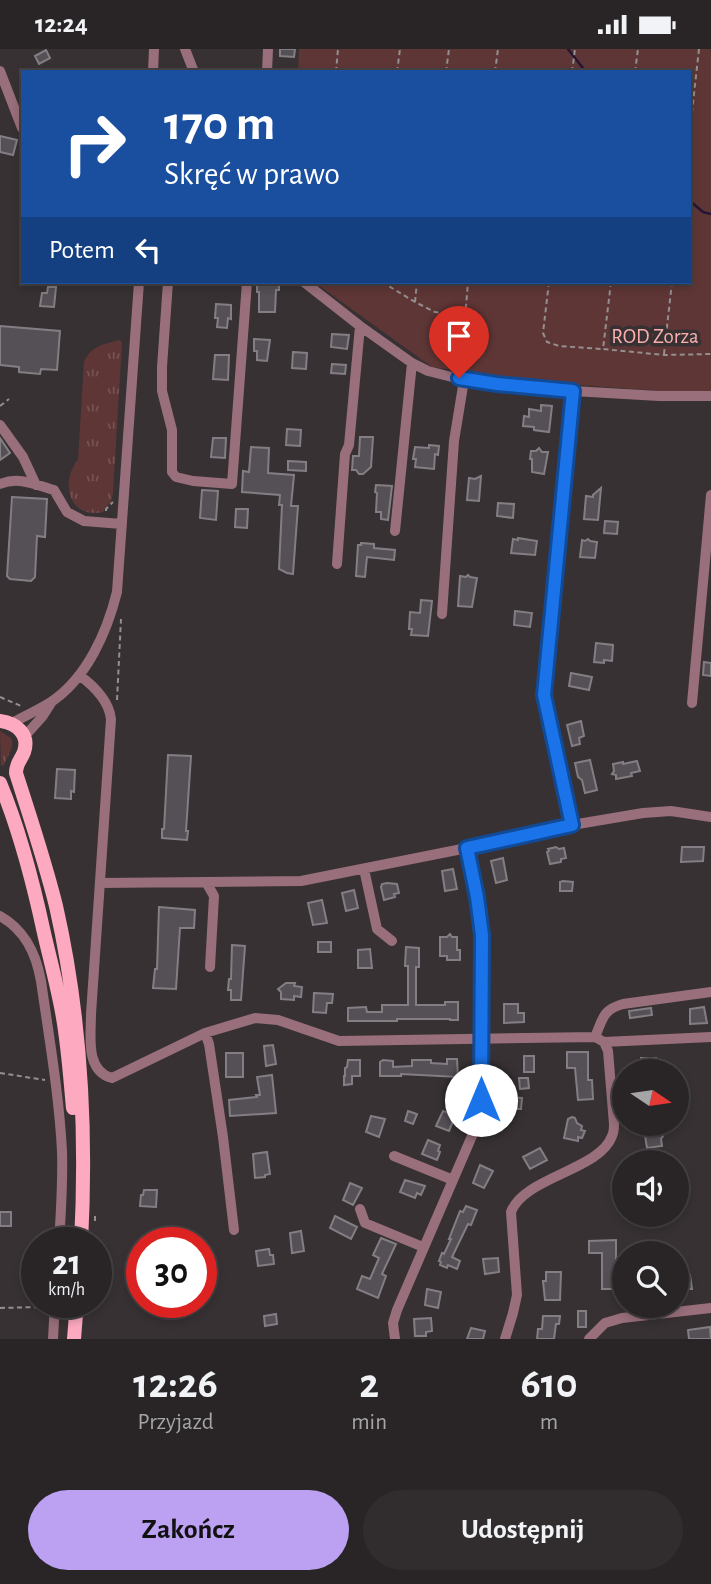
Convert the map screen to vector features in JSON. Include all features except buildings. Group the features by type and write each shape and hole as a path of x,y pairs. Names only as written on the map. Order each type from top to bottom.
{"main road":[{"path":"3,721 19,729 24,737 24,750 16,773 56,906 76,1026 83,1119 82,1227"},
{"path":"0,774 16,767"},
{"path":"0,783 30,869 68,1047 74,1120 72,1227"},
{"path":"65,1339 67,1318"},
{"path":"74,1339 76,1318"}],"street":[{"path":"153,70 154,49"},
{"path":"185,49 193,70"},
{"path":"267,70 268,49"},
{"path":"0,71 21,125"},
{"path":"24,737 53,701 79,675 101,641 117,592 139,284"},
{"path":"168,284 162,391 172,430 172,472 176,477 193,481 232,484 247,284"},
{"path":"307,284 360,326 412,363 428,371 573,391 711,396"},
{"path":"337,564 345,454 349,445 360,326"},
{"path":"395,531 412,363"},
{"path":"442,614 461,376"},
{"path":"572,825 544,695 573,391"},
{"path":"0,425 23,457 36,485"},
{"path":"0,484 22,480 54,490 66,512 84,520 122,524"},
{"path":"692,703 711,495"},
{"path":"79,675 100,694 110,709 111,719 91,1014 95,1066 104,1076 112,1078 205,1033 255,1019 278,1020 339,1041 711,1037"},
{"path":"3,721 53,701"},
{"path":"100,883 301,881 643,813 671,811 711,817"},
{"path":"395,1339 393,1323 397,1310 479,1115 482,935 467,848"},
{"path":"364,869 377,929 392,941"},
{"path":"206,882 214,896 210,967"},
{"path":"0,916 16,927 30,944 38,963 62,1153 60,1227"},
{"path":"505,1339 517,1295 511,1212 514,1204 534,1189 587,1161 605,1147 612,1136 614,1124 608,1051 600,1040 605,1012 623,1004 711,992"},
{"path":"205,1033 223,1137 234,1230"},
{"path":"394,1156 453,1180"},
{"path":"360,1209 365,1223 423,1247"},
{"path":"589,1339 605,1323 622,1318 711,1308"},
{"path":"53,1339 54,1318"}],"path":[{"path":"336,70 338,49"},
{"path":"397,70 400,49"},
{"path":"446,70 449,49"},
{"path":"495,70 498,49"},
{"path":"572,70 575,49"},
{"path":"635,70 638,49"},
{"path":"691,121 699,49"},
{"path":"385,284 435,312 464,317"},
{"path":"415,302 418,284"},
{"path":"461,376 468,284"},
{"path":"549,284 543,333 547,342 559,346 664,355 711,353"},
{"path":"603,349 611,284"},
{"path":"664,355 672,284"},
{"path":"0,406 9,399"},
{"path":"117,618 121,619 117,702"},
{"path":"0,697 28,709"},
{"path":"0,1073 50,1081"},
{"path":"0,1308 21,1307"}],"green space":[{"name":"ROD Zorza","path":"299,49 711,49 711,392 497,379 432,367 317,284 691,284 691,70 298,70"},
{"path":"119,340 122,342 113,492 111,502 104,512 92,513 76,505 69,489 72,469 78,460 84,362 94,349"},
{"path":"0,731 11,738 12,742 10,752 1,766"}],"waterway":[{"path":"568,49 584,70"},
{"path":"691,202 703,212 711,214"}],"route":[{"path":"459,378 573,391 544,695 572,825 467,848 482,935 481,1100"}]}
